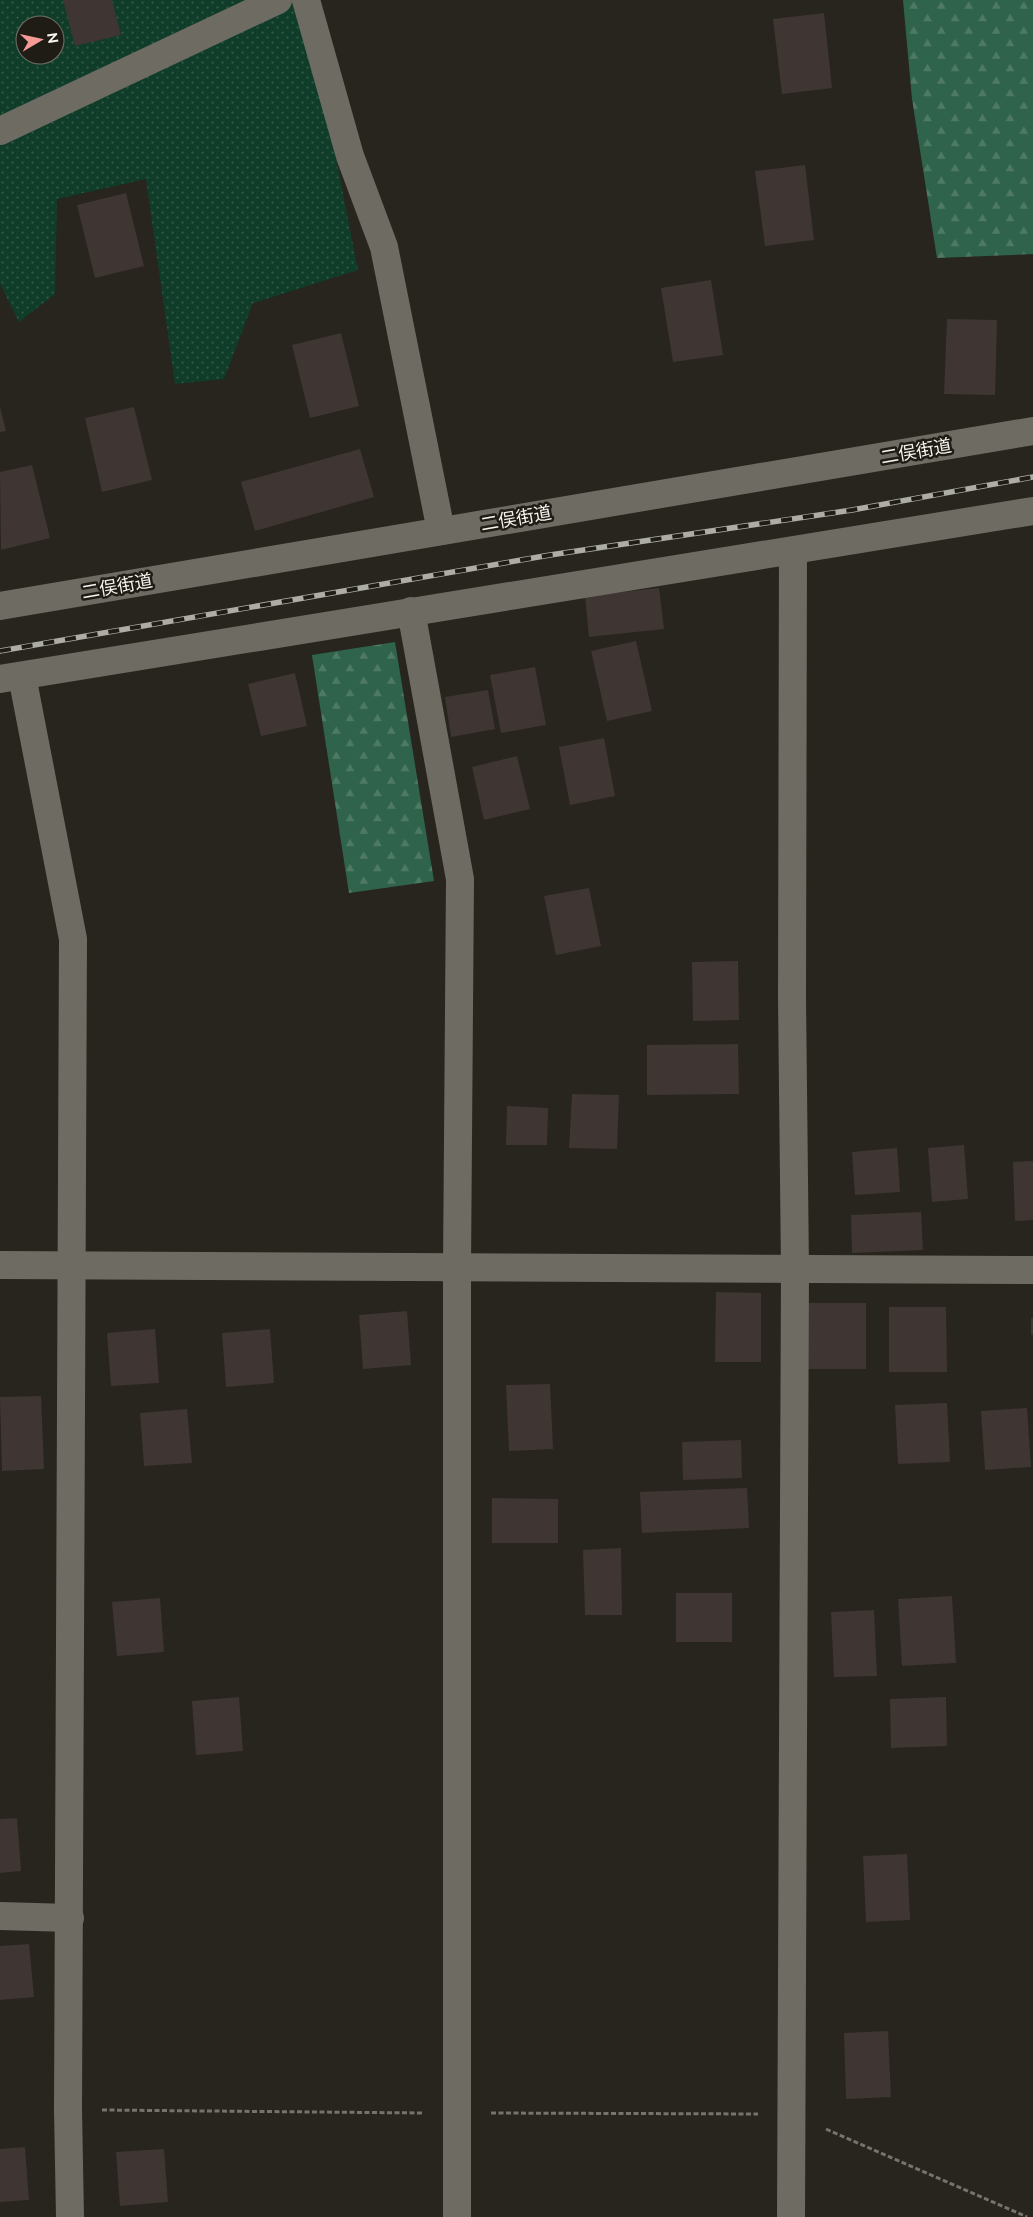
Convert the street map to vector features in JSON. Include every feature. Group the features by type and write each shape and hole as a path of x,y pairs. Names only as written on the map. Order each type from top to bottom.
{"street":[{"path":"0,131 278,0"},
{"path":"306,0 350,156 384,247 441,531"},
{"name":"二俣街道","path":"0,606 1033,431"},
{"path":"70,2217 68,2110 73,939 11,677 1033,511"},
{"path":"791,2217 795,1270 792,998 793,551"},
{"path":"411,611 460,879 457,1268 457,2217"},
{"path":"0,1264 1033,1270"},
{"path":"0,1916 70,1918"}],"path":[{"path":"68,2110 791,2114 1027,2217"}],"green space":[{"path":"0,0 305,0 358,270 253,303 224,379 175,384 146,179 57,199 55,294 19,322 0,284"},
{"path":"903,0 1033,0 1033,254 937,258 912,99"},
{"path":"395,642 434,881 349,893 312,655"}],"building":[{"path":"63,0 112,0 121,35 75,46"},
{"path":"824,13 832,88 782,94 773,19"},
{"path":"805,165 814,240 765,246 755,171"},
{"path":"126,193 144,266 95,278 77,205"},
{"path":"711,280 723,355 673,362 661,288"},
{"path":"947,319 997,320 995,395 944,394"},
{"path":"341,333 359,406 310,418 292,345"},
{"path":"0,407 6,431 0,432"},
{"path":"134,407 152,480 102,492 85,418"},
{"path":"360,449 374,497 255,531 241,482"},
{"path":"32,465 50,538 1,550 0,472"},
{"path":"659,588 664,629 589,637 585,596"},
{"path":"636,641 652,711 607,721 591,651"},
{"path":"535,667 546,725 501,733 490,675"},
{"path":"295,673 307,726 261,736 248,684"},
{"path":"488,690 495,729 451,737 445,697"},
{"path":"604,738 615,796 570,805 559,747"},
{"path":"517,756 530,809 484,820 472,767"},
{"path":"589,888 601,946 556,955 544,896"},
{"path":"738,961 739,1020 693,1021 692,962"},
{"path":"738,1044 739,1094 647,1095 647,1045"},
{"path":"572,1094 619,1095 617,1149 569,1148"},
{"path":"507,1106 548,1108 547,1145 506,1145"},
{"path":"964,1145 968,1199 932,1202 928,1148"},
{"path":"897,1148 900,1192 855,1195 852,1152"},
{"path":"1033,1161 1033,1220 1015,1221 1013,1162"},
{"path":"921,1212 923,1250 852,1253 851,1215"},
{"path":"716,1292 761,1293 761,1362 715,1362"},
{"path":"808,1303 866,1303 866,1369 808,1369"},
{"path":"889,1307 946,1307 947,1372 889,1372"},
{"path":"407,1311 411,1365 363,1369 359,1315"},
{"path":"1031,1318 1033,1318 1033,1335 1031,1335"},
{"path":"155,1329 159,1383 111,1386 107,1333"},
{"path":"270,1329 274,1383 226,1387 222,1333"},
{"path":"550,1384 553,1449 509,1451 506,1385"},
{"path":"41,1396 44,1469 2,1471 0,1397"},
{"path":"947,1403 950,1462 898,1464 895,1405"},
{"path":"1027,1408 1031,1467 985,1470 981,1411"},
{"path":"187,1409 192,1463 144,1466 140,1413"},
{"path":"741,1440 742,1478 683,1480 682,1442"},
{"path":"747,1488 749,1528 642,1533 640,1492"},
{"path":"492,1498 558,1499 558,1543 492,1543"},
{"path":"621,1548 622,1615 585,1615 583,1550"},
{"path":"676,1593 732,1593 732,1642 676,1642"},
{"path":"952,1596 956,1663 902,1666 898,1599"},
{"path":"160,1598 164,1652 117,1656 112,1602"},
{"path":"874,1610 877,1676 834,1677 831,1612"},
{"path":"239,1697 243,1751 196,1755 192,1701"},
{"path":"946,1697 947,1746 891,1748 890,1699"},
{"path":"17,1818 21,1871 0,1873 0,1819"},
{"path":"907,1854 910,1920 866,1922 863,1856"},
{"path":"29,1944 34,1997 0,2000 0,1946"},
{"path":"888,2031 891,2097 846,2099 844,2033"},
{"path":"25,2147 29,2200 0,2202 0,2149"},
{"path":"164,2149 168,2202 120,2206 116,2152"}],"railway":[{"path":"0,651 550,555 852,510 1033,477"}]}
